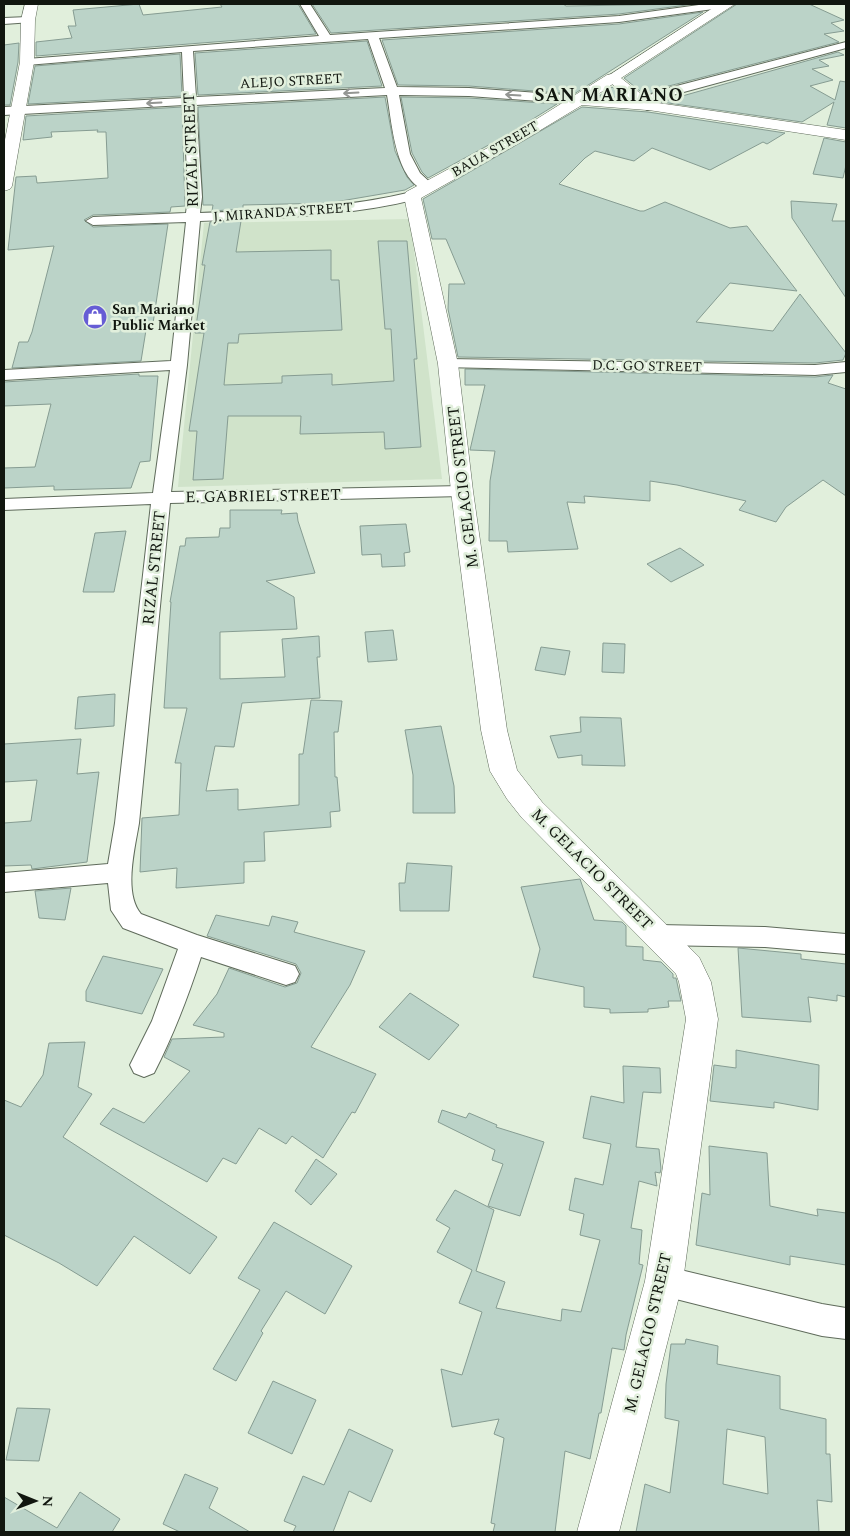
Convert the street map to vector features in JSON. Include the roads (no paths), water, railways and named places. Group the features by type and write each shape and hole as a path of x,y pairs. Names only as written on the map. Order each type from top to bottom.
{"street":[{"path":"4,186 10,111 27,62 28,20 31,4"},
{"path":"305,4 327,39"},
{"path":"27,62 187,48 619,19 728,4"},
{"name":"BAUA STREET","path":"420,191 579,100 728,4"},
{"path":"4,21 28,20"},
{"path":"373,36 392,91 404,154 420,191"},
{"path":"647,106 652,99 665,93 846,45"},
{"name":"RIZAL STREET","path":"187,48 194,165 193,218 179,365 161,498 137,735 119,873 123,910 132,921 192,944 286,974"},
{"path":"612,78 647,106"},
{"name":"ALEJO STREET","path":"10,111 392,91 469,92 579,100"},
{"path":"579,100 647,106 846,135"},
{"name":"J. MIRANDA STREET","path":"93,221 193,218 356,208 385,203 420,191"},
{"name":"M. GELACIO STREET","path":"420,191 448,364 462,491 494,730 504,771 517,792 532,810 688,966 694,982 702,1019 664,1282 598,1532"},
{"name":"D.C. GO STREET","path":"448,364 815,370 846,367"},
{"path":"4,375 179,365"},
{"name":"E. GABRIEL STREET","path":"4,504 161,498 462,491"},
{"path":"4,882 119,873"},
{"path":"658,935 766,937 846,944"},
{"path":"144,1065 152,1052 177,990 192,944"},
{"path":"664,1282 846,1324"}],"place":[{"name":"San Mariano Public Market","path":"95,317"}],"district":[{"name":"SAN MARIANO","path":"609,95"}]}
